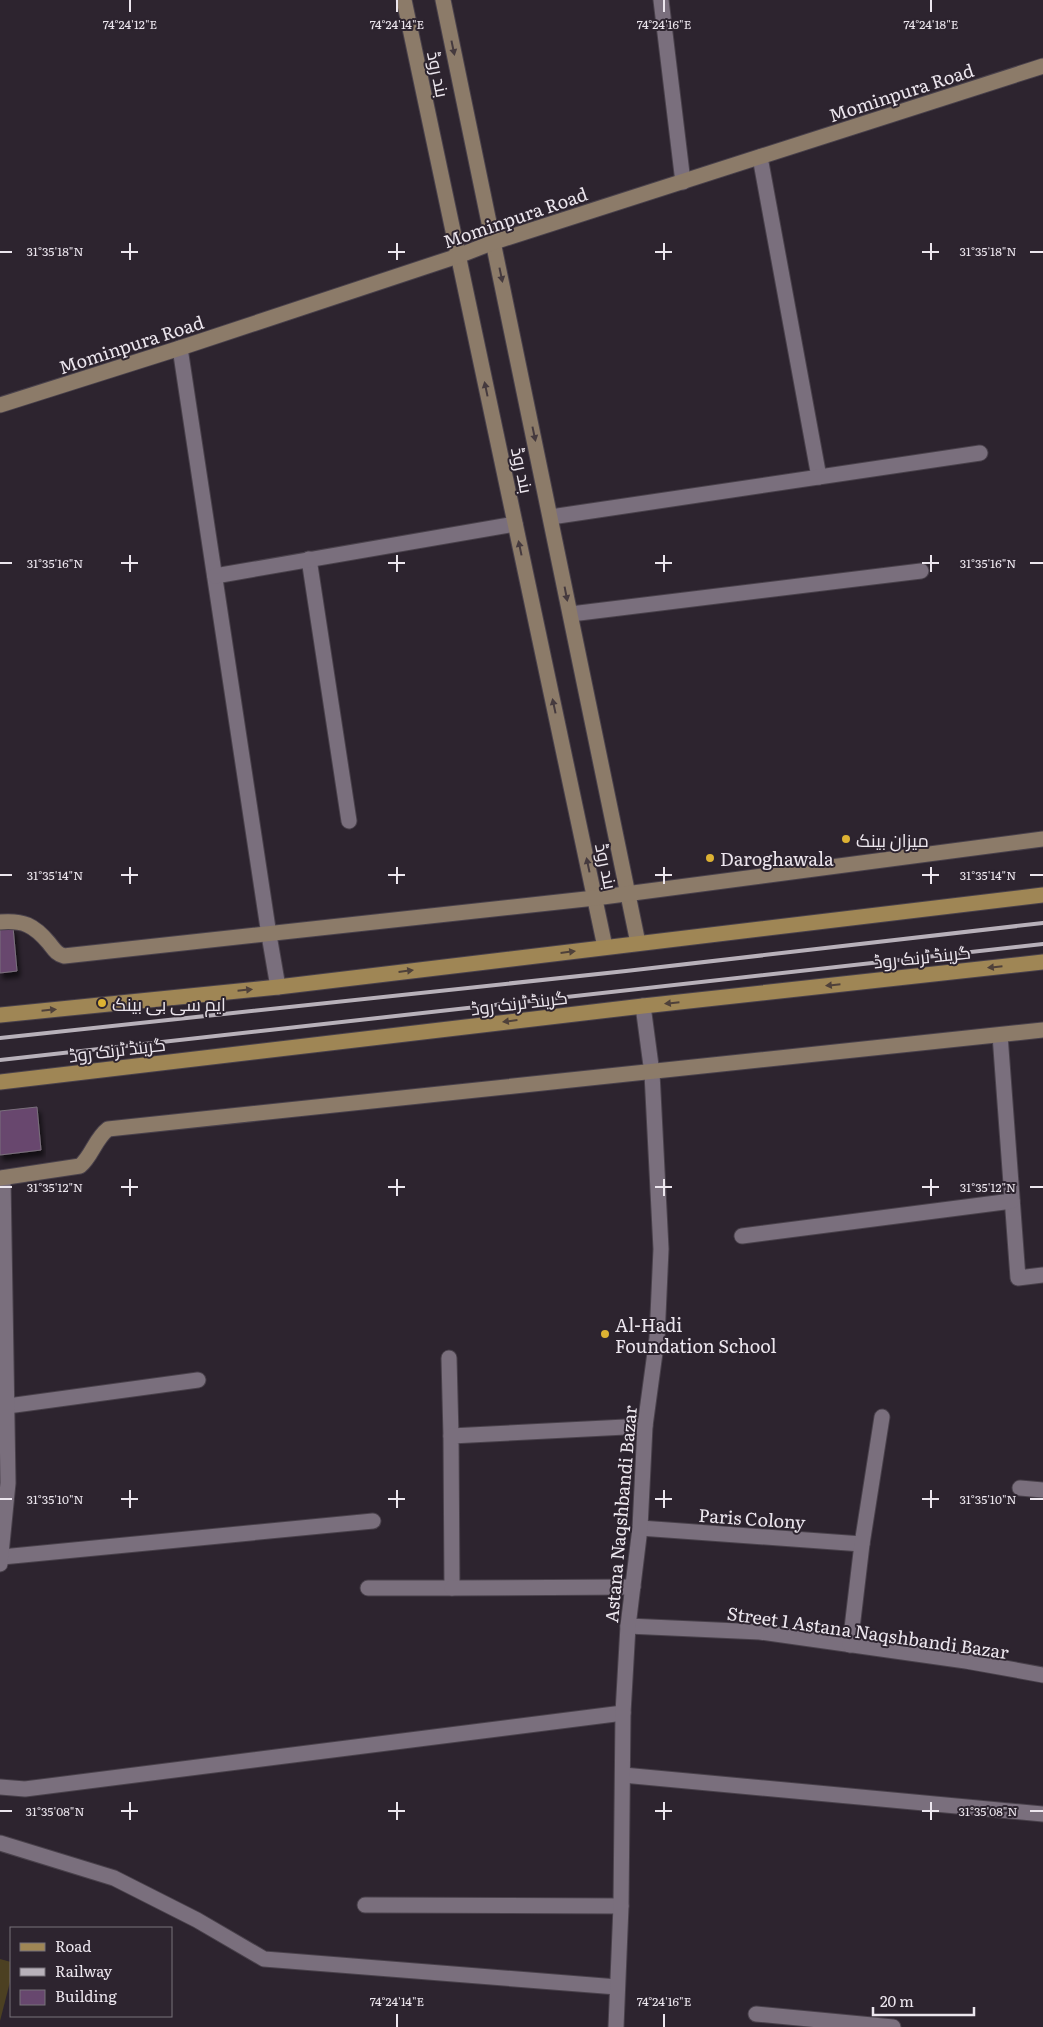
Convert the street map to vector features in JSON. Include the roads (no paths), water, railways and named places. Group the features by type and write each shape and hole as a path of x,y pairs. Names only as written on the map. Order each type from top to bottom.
{"main road":[{"path":"0,1015 278,987 1043,895"},
{"name":"گرینڈ ٹرنک روڈ","path":"0,1082 643,1006 1043,962"}],"street":[{"name":"بند روڈ","path":"404,0 605,947"},
{"name":"بند روڈ","path":"443,0 638,943"},
{"path":"661,0 683,182"},
{"name":"Mominpura Road","path":"0,405 180,348 458,256 494,242 1043,66"},
{"path":"760,157 819,477"},
{"path":"180,348 278,987"},
{"path":"551,517 980,453"},
{"path":"215,576 515,524"},
{"path":"309,559 349,821"},
{"path":"571,614 920,571"},
{"path":"0,922 16,921 25,923 44,937 58,954 64,956 595,898 1043,839"},
{"name":"Astana Naqshbandi Bazar","path":"616,2027 621,1906 622,1713 628,1626 640,1528 645,1426 657,1338 661,1249 652,1072 643,1006"},
{"path":"373,1521 1,1561 8,1483 3,1407 2,1178 80,1166 86,1161 97,1140 108,1129 1043,1030"},
{"path":"1000,1035 1018,1278 1043,1275"},
{"path":"742,1236 1012,1201"},
{"path":"450,1358 452,1588"},
{"path":"3,1407 198,1380"},
{"path":"850,1645 862,1544 882,1417"},
{"path":"451,1436 645,1426"},
{"path":"1020,1488 1043,1490"},
{"name":"Paris Colony","path":"640,1528 862,1544"},
{"path":"368,1588 633,1587"},
{"name":"Street 1 Astana Naqshbandi Bazar","path":"628,1626 760,1632 966,1661 1043,1675"},
{"path":"0,1787 25,1789 622,1713"},
{"path":"623,1775 1043,1814"},
{"path":"0,1843 114,1878 197,1920 264,1959 617,1987"},
{"path":"365,1905 621,1906"},
{"path":"756,2014 893,2027"}],"railway":[{"path":"0,1038 626,971 1043,923"},
{"path":"0,1060 1043,944"}],"place":[{"name":"میزان بینک","path":"846,839"},
{"name":"Daroghawala","path":"710,858"},
{"name":"ایم سی بی بینک","path":"102,1003"},
{"name":"Al-Hadi Foundation School","path":"605,1334"}]}
